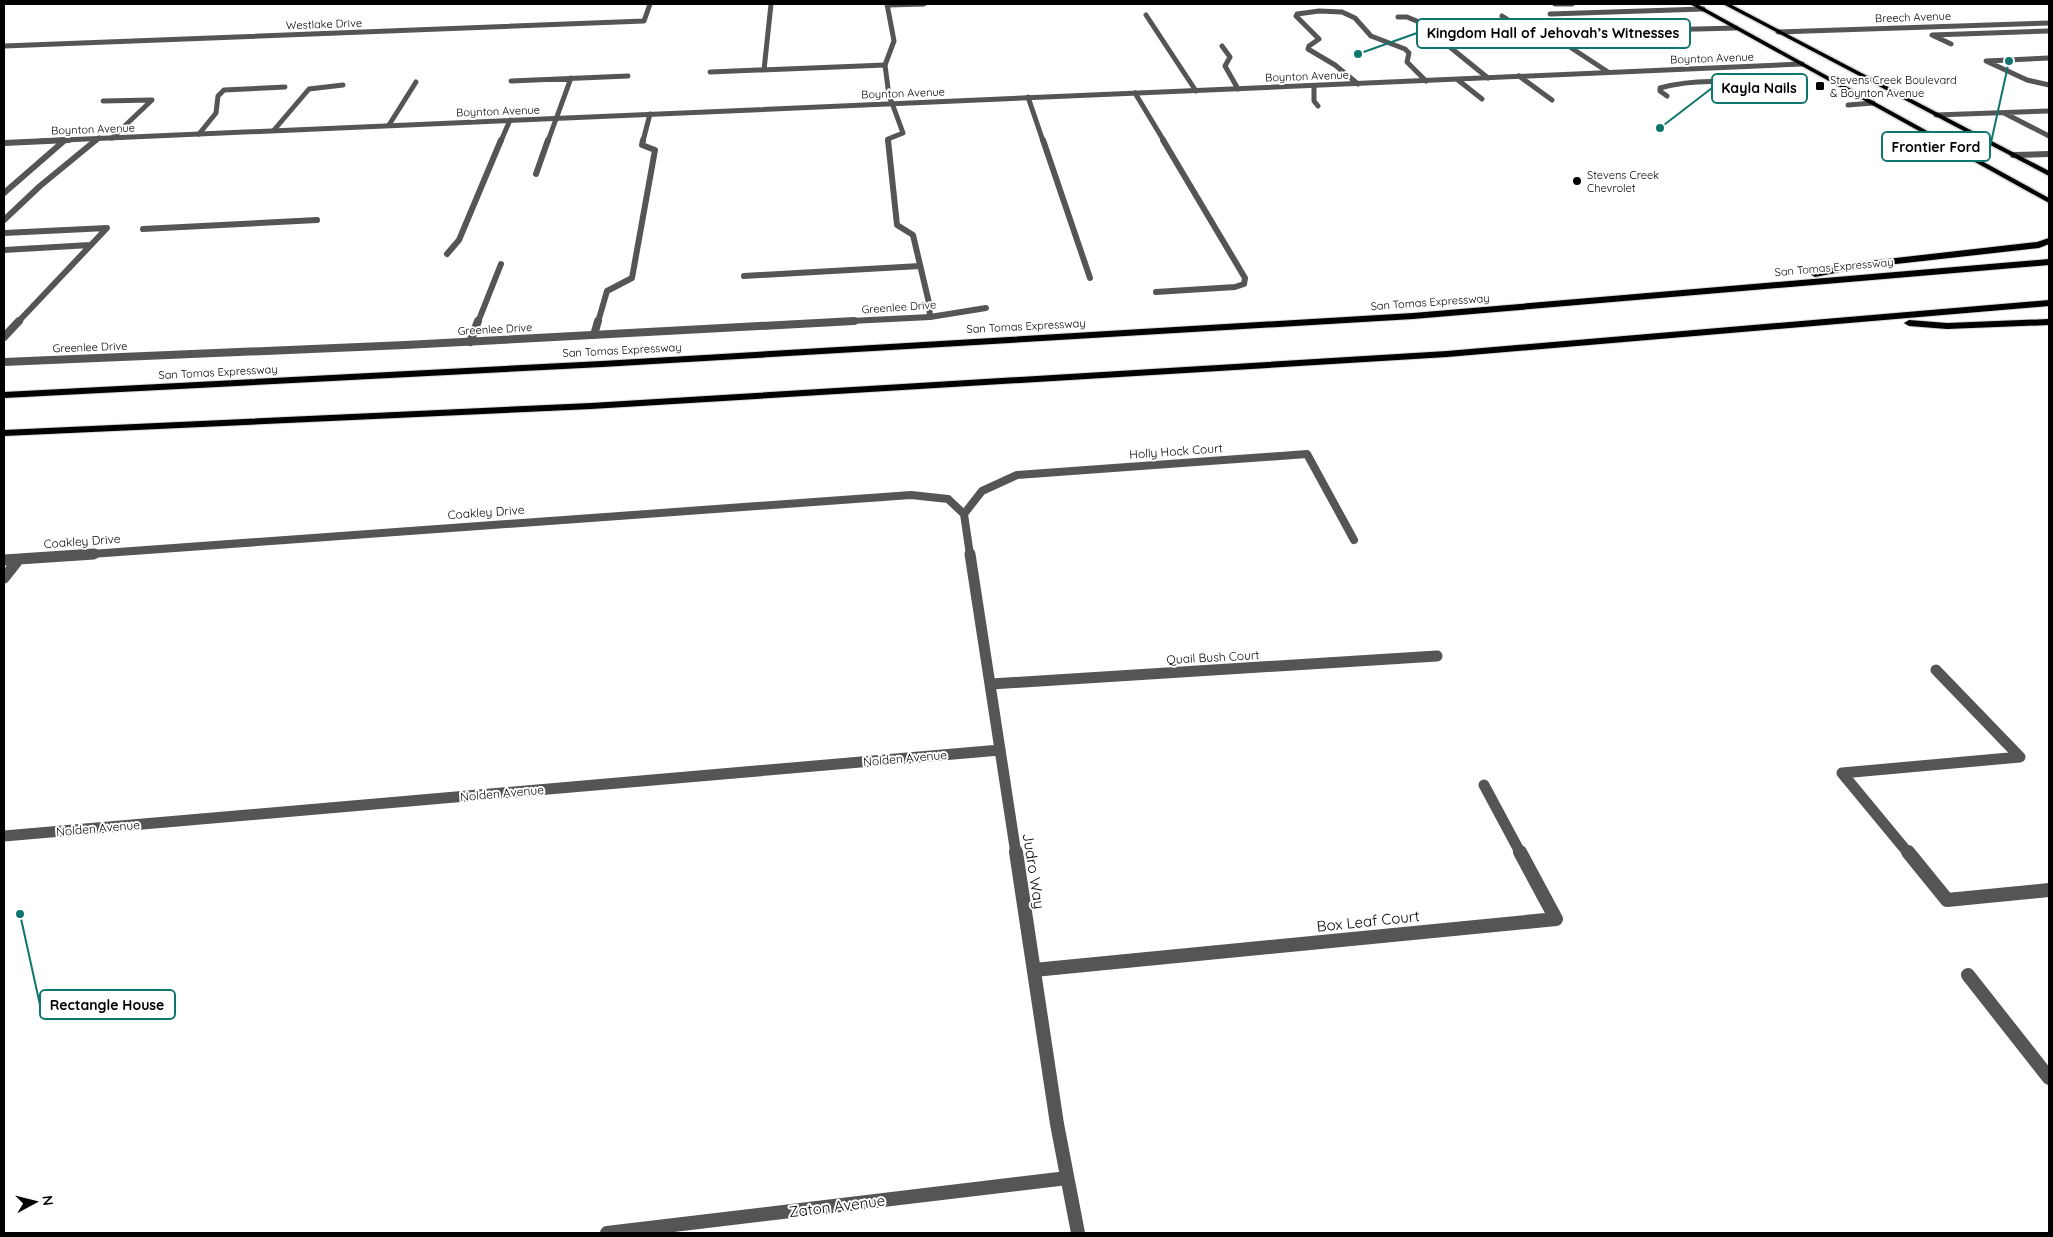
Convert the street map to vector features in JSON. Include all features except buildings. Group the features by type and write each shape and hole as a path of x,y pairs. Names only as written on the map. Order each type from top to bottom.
{"highway":[{"path":"1768,286 1807,275 1860,265 2040,245 2049,241"},
{"name":"San Tomas Expressway","path":"4,394 602,364 1413,316 2049,262"},
{"path":"4,433 631,404 1447,354 2049,304"},
{"path":"1871,320 1947,326 2049,322"}],"main road":[{"path":"1692,4 2049,201"},
{"path":"1726,4 2049,174"},
{"path":"1716,17 1742,21 1762,29 1778,32"},
{"path":"1802,64 1825,67"},
{"path":"1834,70 1868,79"}],"street":[{"name":"Westlake Drive","path":"4,46 644,21 650,4"},
{"path":"764,70 771,4"},
{"path":"924,4 887,4 894,41 885,65 889,96 903,133 888,139 898,225 913,235 930,317"},
{"path":"1555,4 1572,4"},
{"path":"1550,14 1703,10"},
{"path":"1358,84 1339,68 1317,57 1308,49 1318,39 1296,16 1297,14 1326,11 1338,12 1354,17 1372,37 1394,43 1406,50 1409,53 1407,62 1426,81"},
{"path":"1146,15 1196,90"},
{"path":"1502,16 1516,25 1541,28 1608,72"},
{"path":"1398,17 1419,22 1488,78"},
{"name":"Breech Avenue","path":"1778,32 2048,24"},
{"path":"1915,27 1951,44"},
{"path":"1660,30 1736,28"},
{"path":"1932,35 2049,31"},
{"path":"1222,46 1230,57 1225,66 1226,71 1238,89"},
{"path":"2049,58 1983,60 2027,80 2049,85"},
{"name":"Boynton Avenue","path":"4,143 1802,64"},
{"path":"710,72 885,65"},
{"path":"511,81 628,76"},
{"path":"1519,76 1552,100"},
{"path":"536,174 571,78"},
{"path":"1458,80 1482,99"},
{"path":"389,126 416,82"},
{"path":"1667,96 1660,91 1660,88 1670,85 1736,83 1744,84 1759,93 1753,94"},
{"path":"274,130 309,89 343,85"},
{"path":"1314,86 1314,101 1318,106"},
{"path":"200,134 216,113 218,96 224,90 285,87"},
{"path":"1136,93 1244,278 1244,284 1236,287 1156,292"},
{"path":"1028,97 1090,278"},
{"path":"103,102 152,100 112,138"},
{"path":"1848,105 1873,103"},
{"path":"1936,115 2047,111"},
{"path":"2004,113 2049,136"},
{"path":"594,335 607,291 632,278 655,150 642,144 650,114"},
{"path":"447,254 459,240 510,120"},
{"path":"4,220 40,186 99,138"},
{"path":"4,193 65,140"},
{"path":"2013,155 2049,154"},
{"path":"143,229 317,220"},
{"path":"4,233 107,228 4,337"},
{"path":"4,250 90,245"},
{"path":"470,342 501,264"},
{"path":"744,276 920,266"},
{"name":"Greenlee Drive","path":"4,362 470,342 930,317 986,308"},
{"name":"Holly Hock Court","path":"964,514 982,491 1017,475 1306,454 1354,540"},
{"name":"Coakley Drive","path":"4,560 911,495 948,499 964,514"},
{"name":"Judro Way","path":"964,514 1057,1124 1078,1233"},
{"path":"4,578 19,559"},
{"name":"Quail Bush Court","path":"991,684 1437,656"},
{"path":"1936,670 2020,757 1842,773 1947,900 2049,890"},
{"name":"Nolden Avenue","path":"4,836 1000,750"},
{"name":"Box Leaf Court","path":"1034,970 1556,919 1484,785"},
{"path":"1968,975 2049,1078"},
{"name":"Zaton Avenue","path":"607,1233 1067,1178"}],"place":[{"name":"Kingdom Hall of Jehovah’s Witnesses","path":"1358,54"},
{"name":"Frontier Ford","path":"2009,61"},
{"name":"Stevens Creek Boulevard & Boynton Avenue","path":"1820,86"},
{"name":"Kayla Nails","path":"1660,128"},
{"name":"Stevens Creek Chevrolet","path":"1577,181"},
{"name":"Rectangle House","path":"20,914"}]}
